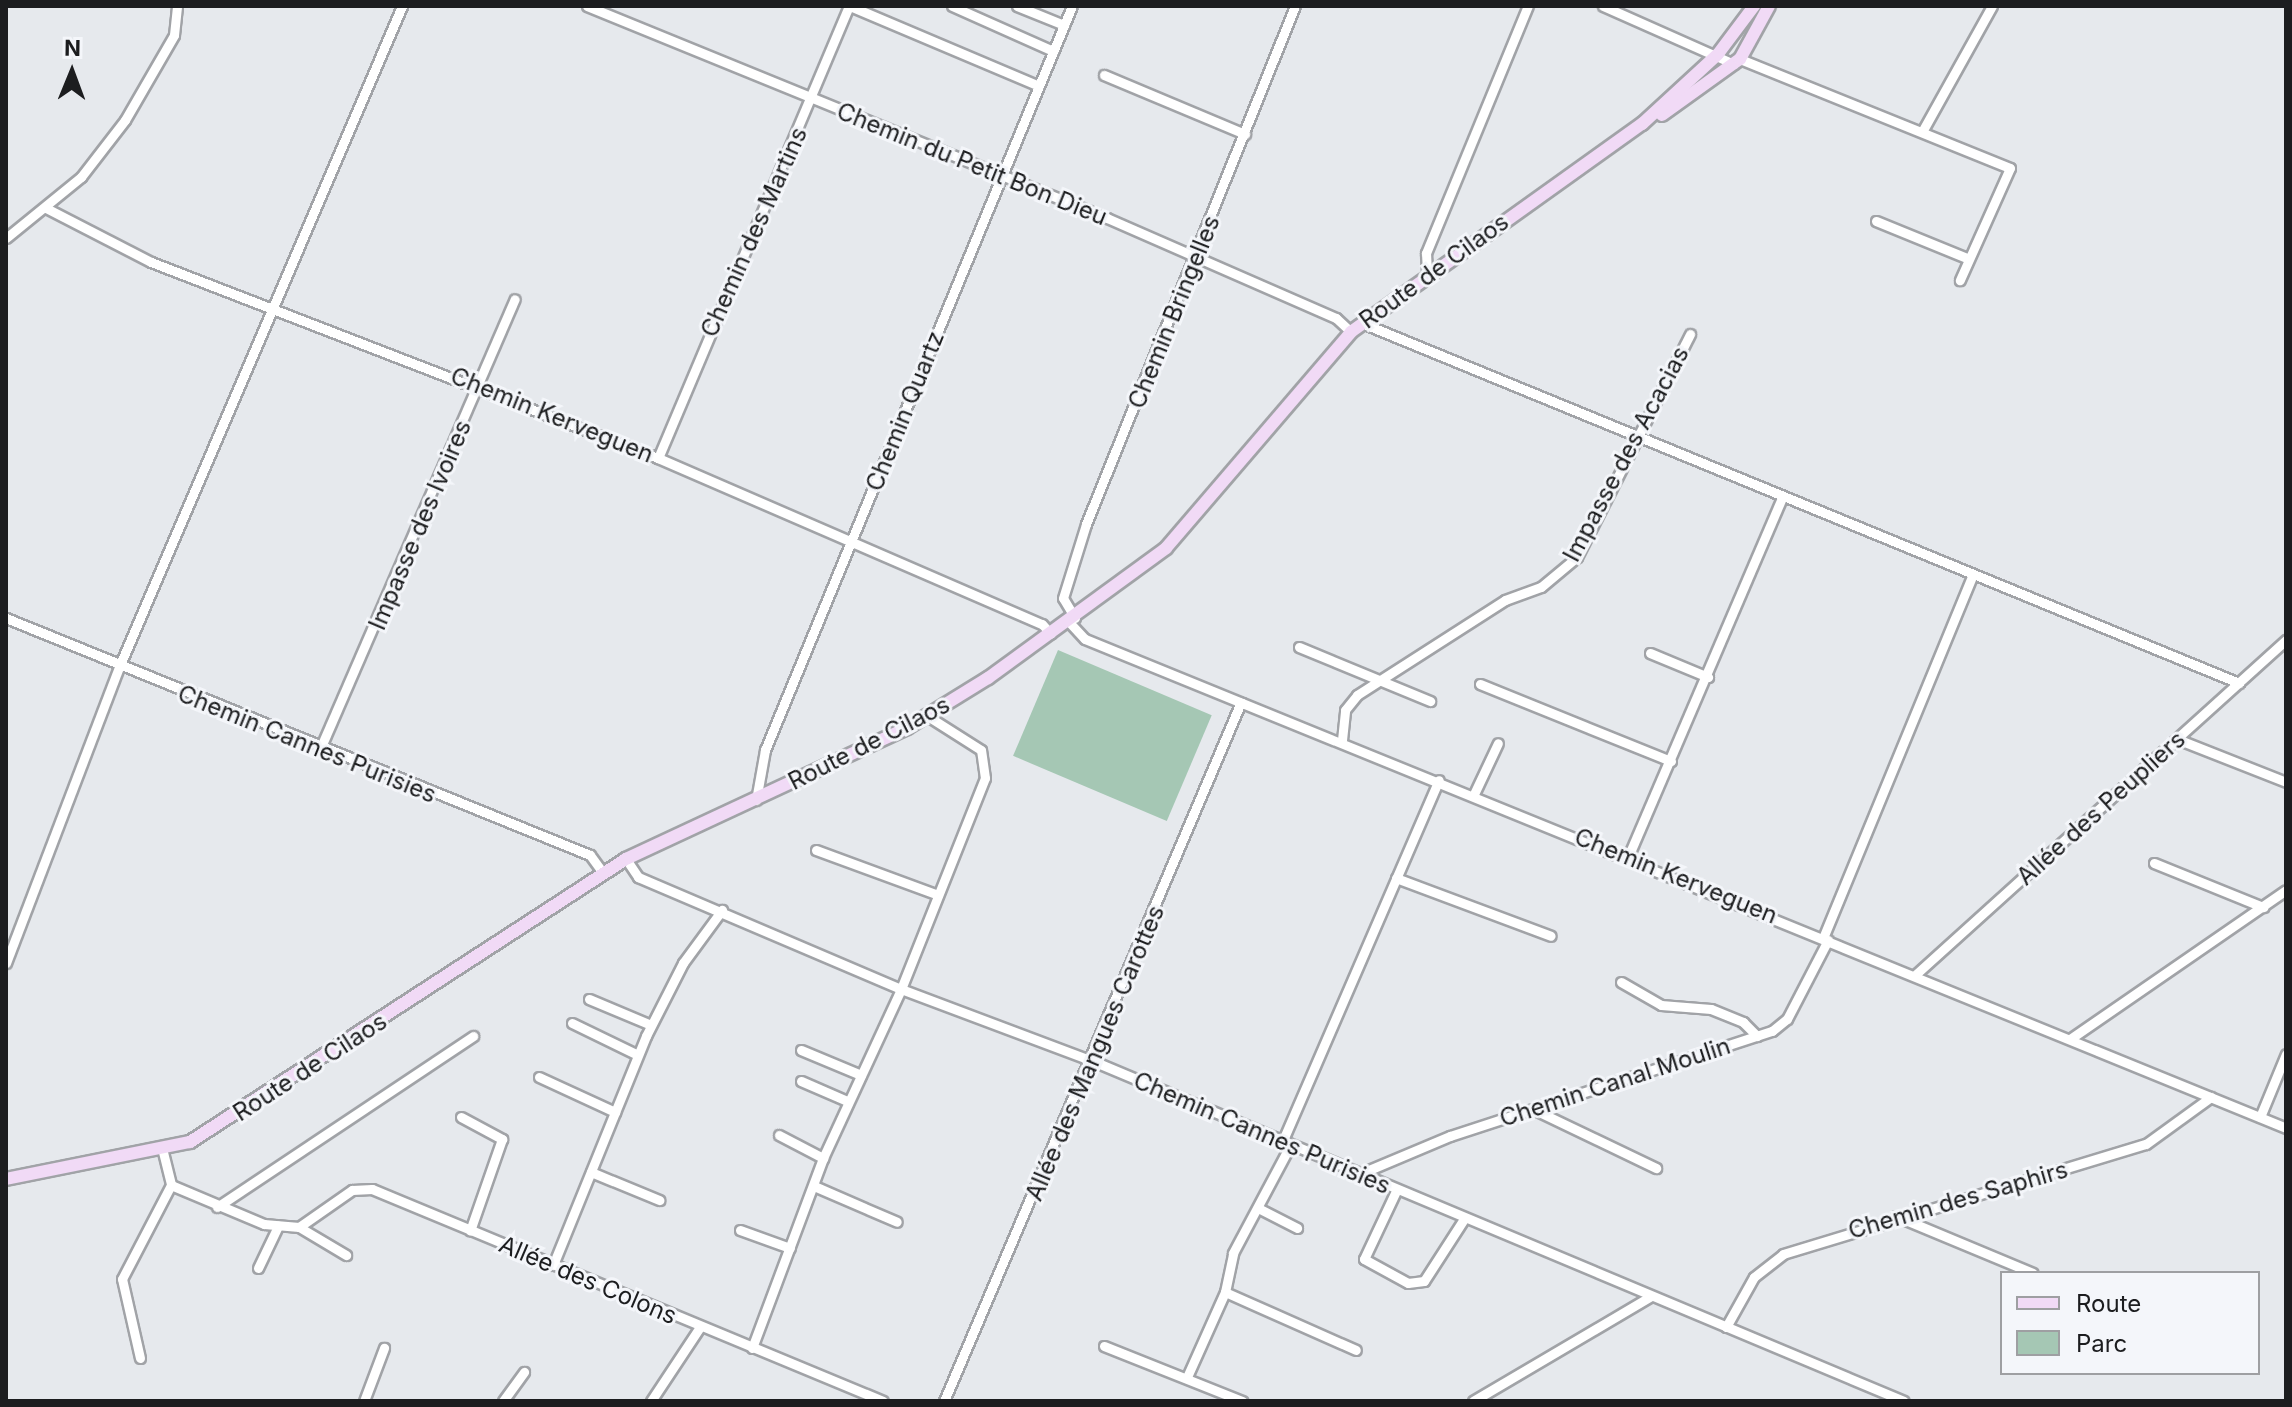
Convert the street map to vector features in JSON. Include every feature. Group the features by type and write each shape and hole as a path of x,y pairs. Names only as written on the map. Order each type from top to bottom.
{"main road":[{"name":"Route de Cilaos","path":"1625,137 1718,54 1754,6"},
{"name":"Route de Cilaos","path":"6,1179 163,1152 245,1111 626,859 929,717 1072,620 1166,548 1356,328 1427,272 1737,61 1769,6"}],"street":[{"path":"6,238 46,208 125,120 174,35 177,6"},
{"path":"6,963 119,667 269,309 402,6"},
{"name":"Chemin du Petit Bon Dieu","path":"587,6 1001,175 1356,328 1639,438 2239,683"},
{"path":"850,6 1039,86"},
{"name":"Chemin des Martins","path":"658,458 814,99 850,6"},
{"path":"952,6 1053,51"},
{"path":"1017,6 1064,25"},
{"name":"Chemin Quartz","path":"756,800 765,750 1072,6"},
{"name":"Chemin Bringelles","path":"1072,620 1063,598 1086,524 1196,259 1295,6"},
{"path":"1427,272 1426,253 1528,6"},
{"path":"1603,6 1718,54 1923,130 2010,168 1960,280"},
{"path":"1923,130 1992,6"},
{"path":"1104,75 1245,134"},
{"name":"Chemin Kerveguen","path":"46,208 151,262 269,309 478,383 1042,624 1051,634"},
{"path":"1876,221 1969,259"},
{"name":"Impasse des Ivoires","path":"320,749 515,299"},
{"name":"Impasse des Acacias","path":"1342,740 1347,705 1505,600 1561,574 1639,438 1690,334"},
{"path":"1628,857 1708,677 1782,498"},
{"name":"Chemin Canal Moulin","path":"1357,1175 1450,1136 1539,1112 1757,1036 1787,1019 1826,939 1972,576"},
{"name":"Chemin Cannes Purisies","path":"6,618 320,749 590,855 603,873"},
{"name":"Chemin Kerveguen","path":"1072,620 1085,639 1342,740 2286,1128"},
{"name":"Allée des Peupliers","path":"1915,975 2286,640"},
{"path":"1299,647 1430,701"},
{"path":"1650,653 1708,677"},
{"path":"1480,684 1671,761"},
{"name":"Allée des Mangues Carottes","path":"944,1401 1093,1061 1241,702"},
{"path":"752,1348 823,1158 901,989 986,764 981,750 929,717"},
{"path":"2177,739 2286,782"},
{"path":"1474,794 1498,743"},
{"path":"1187,1377 1225,1292 1233,1253 1258,1208 1287,1142 1439,780"},
{"path":"816,850 938,895"},
{"name":"Chemin Cannes Purisies","path":"626,859 638,877 722,910 901,989 1093,1061 1287,1142 1357,1175 1726,1327 1877,1396 1904,1401"},
{"path":"2154,863 2263,907"},
{"path":"1396,878 1551,936"},
{"path":"2070,1039 2286,890"},
{"path":"553,1265 651,1025 722,910"},
{"path":"1621,982 1661,1005 1711,1009 1743,1022 1757,1036"},
{"path":"589,999 651,1025"},
{"path":"572,1023 638,1055"},
{"path":"217,1207 473,1036"},
{"path":"801,1050 861,1075"},
{"path":"2260,1117 2286,1054"},
{"path":"539,1077 615,1112"},
{"path":"801,1081 847,1101"},
{"name":"Chemin des Saphirs","path":"1726,1327 1766,1263 1896,1216 2146,1144 2211,1097"},
{"path":"1539,1112 1656,1168"},
{"path":"461,1117 502,1139 470,1231"},
{"path":"779,1135 823,1158"},
{"path":"140,1358 122,1279 171,1185 163,1152"},
{"path":"591,1172 659,1200"},
{"path":"171,1185 217,1207 278,1226 299,1227 346,1255"},
{"path":"814,1186 897,1222"},
{"name":"Allée des Colons","path":"299,1227 365,1188 883,1401"},
{"path":"1396,1191 1364,1259 1408,1283 1424,1281 1464,1219"},
{"path":"1258,1208 1297,1228"},
{"path":"1896,1216 2028,1271"},
{"path":"258,1268 278,1226"},
{"path":"740,1230 790,1248"},
{"path":"1225,1292 1356,1350"},
{"path":"1473,1401 1651,1296"},
{"path":"651,1401 700,1327"},
{"path":"1104,1346 1242,1401"},
{"path":"364,1401 384,1348"},
{"path":"503,1401 524,1372"}],"green space":[{"path":"1058,650 1212,715 1167,821 1013,756"}]}
